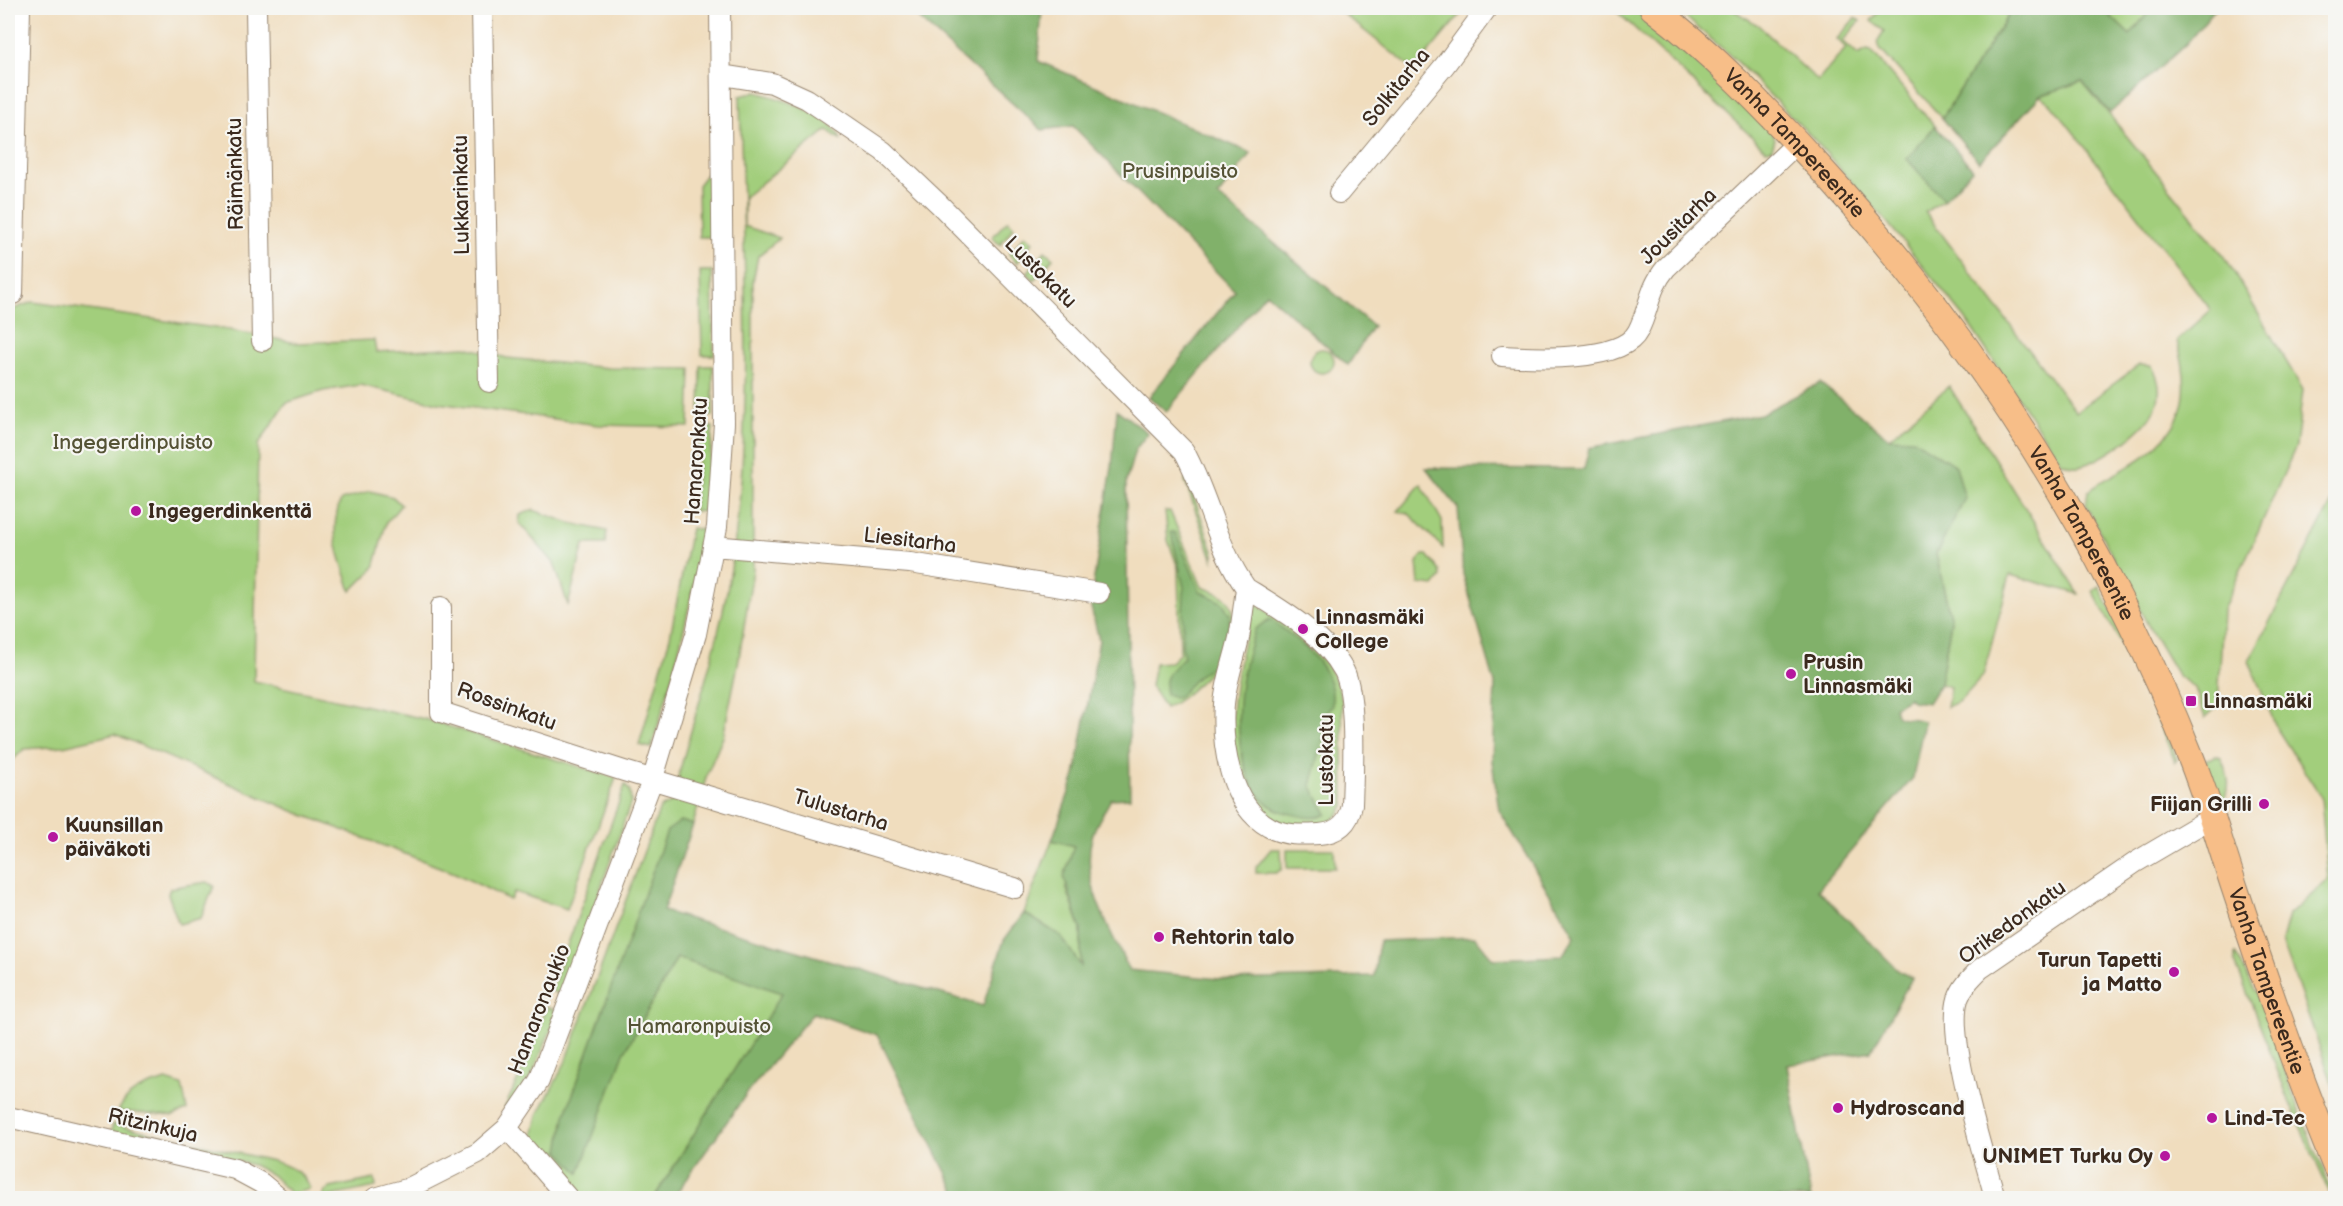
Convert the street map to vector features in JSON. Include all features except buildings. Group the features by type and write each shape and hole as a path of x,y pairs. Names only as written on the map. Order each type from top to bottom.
{"main road":[{"name":"Vanha Tampereentie","path":"1653,8 1735,79 1864,216 1916,280 2005,402 2060,489 2105,570 2153,668 2191,758 2284,1036 2336,1167"}],"street":[{"path":"13,294 20,8"},
{"name":"Räimänkatu","path":"256,8 262,341"},
{"name":"Lukkarinkatu","path":"482,8 489,382"},
{"name":"Hamaronkatu","path":"606,902 653,778 696,634 713,546 724,423 720,8"},
{"name":"Solkitarha","path":"1339,193 1445,65 1487,8"},
{"name":"Lustokatu","path":"722,75 772,83 807,99 883,152 939,204 1184,451 1204,492 1230,567 1246,588 1306,630 1335,657 1345,673 1351,718 1352,805 1350,816 1335,831 1321,834 1281,832 1268,827 1257,817 1238,790 1226,749 1224,705 1239,635 1246,588"},
{"name":"Jousitarha","path":"1502,356 1558,359 1582,356 1630,341 1639,330 1654,282 1797,143"},
{"name":"Liesitarha","path":"713,546 910,562 1099,593"},
{"name":"Rossinkatu","path":"441,607 441,712 653,778"},
{"name":"Tulustarha","path":"653,778 1015,888"},
{"name":"Orikedonkatu","path":"1995,1198 1955,1032 1959,998 1965,986 1980,969 2136,862 2211,818"},
{"name":"Hamaronaukio","path":"375,1198 407,1189 443,1173 478,1153 507,1128 525,1106 548,1062 606,902"},
{"name":"Ritzinkuja","path":"8,1117 236,1169 261,1183 279,1198"},
{"path":"507,1128 568,1198"}],"green space":[{"name":"Prusinpuisto","path":"907,8 1042,8 1038,61 1251,153 1218,196 1373,326 1348,365 1266,293 1166,412 1149,397 1235,291 1073,126 1042,130"},
{"path":"1336,8 1450,8 1460,15 1414,70"},
{"path":"1613,8 1630,8 1638,13 1708,71 1771,130 1775,139 1772,149 1766,150"},
{"path":"1675,8 1730,8 1758,25 1818,81 1846,48 1837,39 1855,18 1860,21 1843,41 1858,55 1867,50 1871,51 1935,126 1907,159 1944,200 1925,212 2076,412 2139,365 2152,366 2158,381 2159,396 2156,407 2144,425 2123,443 2089,463 2074,466 2061,462 1965,318 1887,222 1811,136 1732,57"},
{"path":"1882,8 2013,8 1942,118 1879,48 1877,42 1884,31 1871,21"},
{"path":"2013,8 2102,8 2130,35 2152,8 2216,8 2186,44 2110,113 2082,81 2040,96 1979,162 1942,118"},
{"path":"2102,8 2152,8 2130,35"},
{"path":"2082,81 2225,257 2303,390 2296,446 2223,610 2218,706 2205,718 2195,688 2177,675 2151,631 2086,505 2088,491 2150,452 2174,426 2184,396 2182,361 2177,341 2211,310 2061,116 2040,96"},
{"name":"Hamaronpuisto","path":"756,92 791,103 817,115 836,131 841,140 827,130 744,197 744,226 780,238 758,256 753,281 753,570 738,664 723,737 707,774 693,825 681,821 624,1053 677,958 783,993 654,1198 584,1198 532,1140 538,1115 567,1059 660,808 671,803 723,613 734,548 744,435 746,322 740,96"},
{"path":"1935,126 1973,169 1944,200 1907,159"},
{"path":"710,172 712,237 699,237 698,185"},
{"path":"1008,220 1014,227 1000,245 992,237"},
{"path":"1025,235 1033,242 1017,263 1009,254"},
{"path":"1045,251 1053,258 1034,280 1027,273"},
{"path":"700,271 712,271 714,355 702,355"},
{"name":"Ingegerdinpuisto","path":"33,302 229,330 297,343 374,340 376,352 466,347 507,358 609,368 691,369 689,427 598,425 438,403 360,385 323,391 286,403 258,445 254,681 425,719 616,778 567,909 514,892 510,900 455,873 293,811 115,734 63,746 24,749 8,765 8,311"},
{"path":"1322,349 1330,353 1334,361 1330,369 1322,373 1314,369 1310,361 1314,353"},
{"path":"701,366 713,366 713,416 700,416"},
{"path":"1820,383 1889,438 1913,439 1956,466 1965,498 1936,554 1951,621 1940,684 1928,703 1912,701 1909,698 1894,707 1899,717 1924,722 1913,778 1818,890 1899,971 1912,978 1871,1051 1787,1065 1811,1198 959,1198 877,1035 813,1013 747,1093 673,1198 654,1198 782,993 677,958 624,1053 579,1173 559,1151 565,1116 667,831 681,821 693,825 663,911 983,1006 1004,940 1024,913 1061,936 1081,966 1081,929 1064,877 1074,846 1052,840 1075,776 1099,640 1090,603 1112,467 1117,410 1148,433 1135,450 1126,482 1130,798 1111,799 1093,832 1089,855 1090,872 1099,906 1129,970 1230,980 1374,976 1379,941 1475,937 1493,959 1562,956 1575,936 1499,810 1492,761 1495,684 1463,574 1458,508 1426,468 1584,469 1589,448 1761,414"},
{"path":"1949,386 2079,594 2010,575 1983,676 1960,701 1947,707 1950,687 1940,684 1951,621 1936,554 1965,498 1889,438"},
{"path":"701,426 713,427 706,512 693,511"},
{"path":"1187,477 1214,554 1213,560 1185,481"},
{"path":"1421,484 1442,521 1443,548 1409,514 1398,511"},
{"path":"370,491 393,497 401,505 386,523 374,568 351,591 335,535 337,512 341,500"},
{"path":"2335,496 2335,1091 2282,941 2289,915 2328,880 2321,797 2277,729 2249,661"},
{"path":"533,510 570,523 607,531 605,544 584,544 568,605 554,563 519,523 520,515"},
{"path":"1165,511 1170,511 1202,587 1224,597 1229,602 1234,617 1226,658 1189,692 1165,708 1151,686 1155,663 1171,662 1180,653 1178,568 1168,540"},
{"path":"691,528 704,530 699,558 688,613 651,748 639,745 670,637"},
{"path":"1171,532 1175,532 1200,591 1223,603 1230,615 1224,657 1199,675 1177,698 1166,694 1165,688 1169,673 1184,657 1182,646 1184,588"},
{"path":"1423,555 1427,555 1440,571 1441,577 1434,586 1419,584 1417,562"},
{"path":"2099,586 2135,659 2134,663 2131,663 2093,591"},
{"path":"1255,603 1309,644 1330,670 1337,685 1342,701 1344,806 1335,818 1325,824 1314,826 1282,823 1269,817 1254,801 1239,770 1232,724 1233,701 1241,653 1252,606"},
{"path":"1270,619 1315,657 1328,676 1332,689 1332,706 1323,716 1324,737 1311,785 1327,814 1322,816 1312,818 1287,813 1270,805 1257,793 1242,757 1238,715 1243,672 1255,629"},
{"path":"2143,684 2147,685 2177,759 2175,762"},
{"path":"2216,756 2221,758 2228,783 2227,795 2220,807 2205,760"},
{"path":"625,785 630,792 631,802 563,995 551,991"},
{"path":"1052,840 1075,846 1066,887 1081,929 1081,967 1061,936 1024,913"},
{"path":"1271,849 1281,849 1282,869 1276,873 1256,873 1256,867"},
{"path":"1287,849 1334,849 1335,868 1287,868"},
{"path":"207,882 214,886 201,918 179,924 168,894 170,888"},
{"path":"2235,953 2261,1001 2297,1106 2335,1198 2332,1198 2292,1108 2235,962"},
{"path":"546,1007 559,1011 532,1075 508,1110 505,1107 522,1071"},
{"path":"166,1080 182,1085 187,1110 173,1116 118,1111 132,1094 144,1087"},
{"path":"113,1124 273,1161 300,1174 310,1189 291,1194 272,1175 253,1165 111,1132"},
{"path":"375,1179 376,1187 322,1198 325,1191 330,1188"}],"place":[{"name":"Ingegerdinkenttä","path":"136,511"},
{"name":"Linnasmäki College","path":"1303,629"},
{"name":"Prusin Linnasmäki","path":"1791,674"},
{"name":"Linnasmäki","path":"2191,701"},
{"name":"Fiijan Grilli","path":"2264,804"},
{"name":"Kuunsillan päiväkoti","path":"53,837"},
{"name":"Rehtorin talo","path":"1159,937"},
{"name":"Turun Tapetti ja Matto","path":"2174,972"},
{"name":"Hydroscand","path":"1838,1108"},
{"name":"Lind-Tec","path":"2212,1118"},
{"name":"UNIMET Turku Oy","path":"2165,1156"}]}
